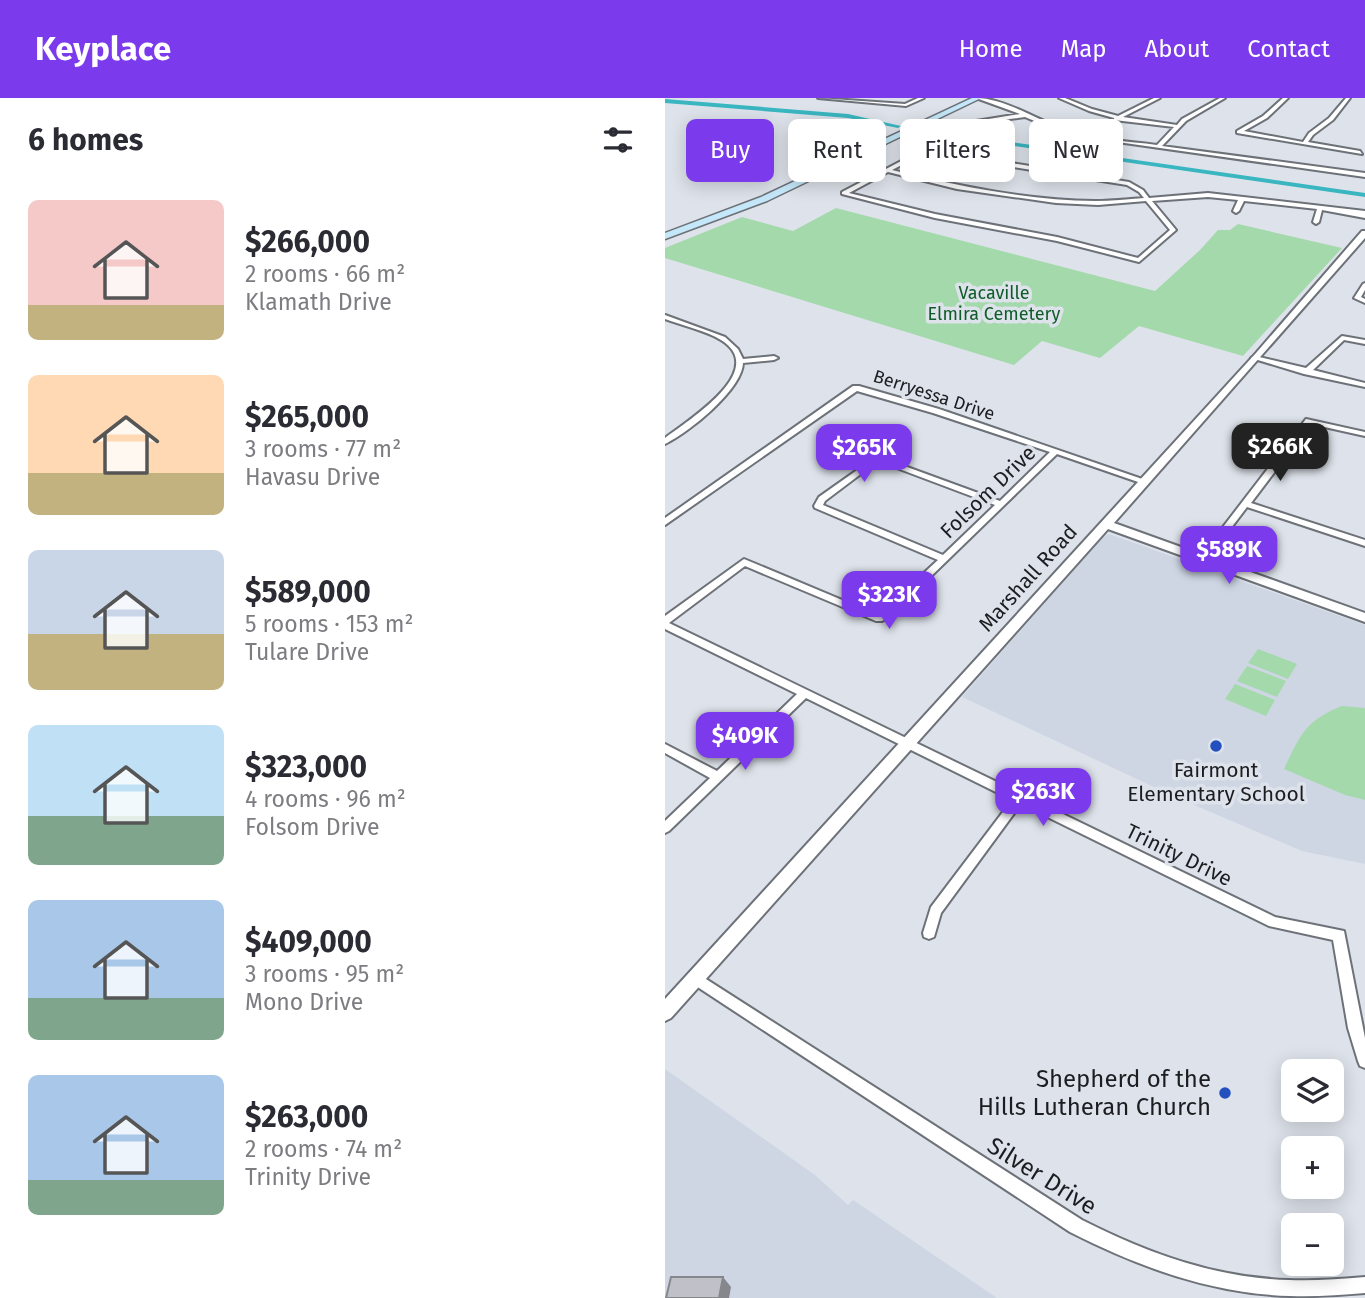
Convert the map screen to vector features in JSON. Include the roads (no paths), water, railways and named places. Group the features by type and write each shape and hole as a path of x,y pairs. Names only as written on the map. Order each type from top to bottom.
{"main road":[{"path":"886,142 978,98"},
{"path":"665,236 737,211 800,182"},
{"path":"665,243 811,182"}],"street":[{"path":"820,98 906,105 922,98"},
{"path":"978,98 1005,104 1065,132 1365,175"},
{"path":"1061,98 1093,114 1177,126"},
{"path":"1116,118 1158,98"},
{"path":"1159,146 1177,126 1223,98"},
{"path":"1286,98 1265,117 1239,132 1274,140 1363,152"},
{"path":"1305,143 1311,134 1331,120 1349,98"},
{"path":"1005,104 1016,100"},
{"path":"1069,102 1081,100"},
{"path":"998,119 1025,115"},
{"path":"864,182 844,193 916,211 1057,239 1139,260 1173,230 1136,187 1121,182 990,164 924,151 886,170"},
{"path":"1345,172 1351,160 1363,152"},
{"path":"886,170 975,191 1056,201 1080,203 1208,195 1365,214"},
{"path":"1236,211 1242,198"},
{"path":"1316,222 1320,208"},
{"name":"Marshall Road","path":"665,1012 1365,233"},
{"path":"1365,285 1357,298 1365,301"},
{"path":"665,317 723,338 736,351 740,362 740,371 720,398 665,442"},
{"path":"1307,372 1342,338 1365,342"},
{"path":"740,362 775,358"},
{"path":"1255,358 1365,386"},
{"name":"Berryessa Drive","path":"665,522 856,388 936,411 1144,481"},
{"path":"1203,559 1309,421 1365,433"},
{"name":"Folsom Drive","path":"665,623 744,562 879,619 1056,451"},
{"path":"945,559 818,506 822,499 877,458 1001,504"},
{"path":"1246,504 1365,543"},
{"path":"1105,524 1365,618"},
{"name":"Trinity Drive","path":"665,623 804,694 1273,922 1339,935 1355,1028 1365,1061"},
{"path":"665,828 804,694"},
{"path":"665,748 718,776"},
{"path":"929,933 935,911 1019,799"},
{"name":"Silver Drive","path":"695,978 1065,1219 1124,1252 1197,1279 1246,1289 1300,1294 1365,1285"}],"waterway":[{"path":"665,101 848,116 898,126"},
{"path":"1015,145 1365,195"}],"place":[{"name":"Fairmont Elementary School","path":"1216,746"},
{"name":"Shepherd of the Hills Lutheran Church","path":"1225,1093"}],"park label":[{"name":"Vacaville Elmira Cemetery","path":"994,304"}]}
